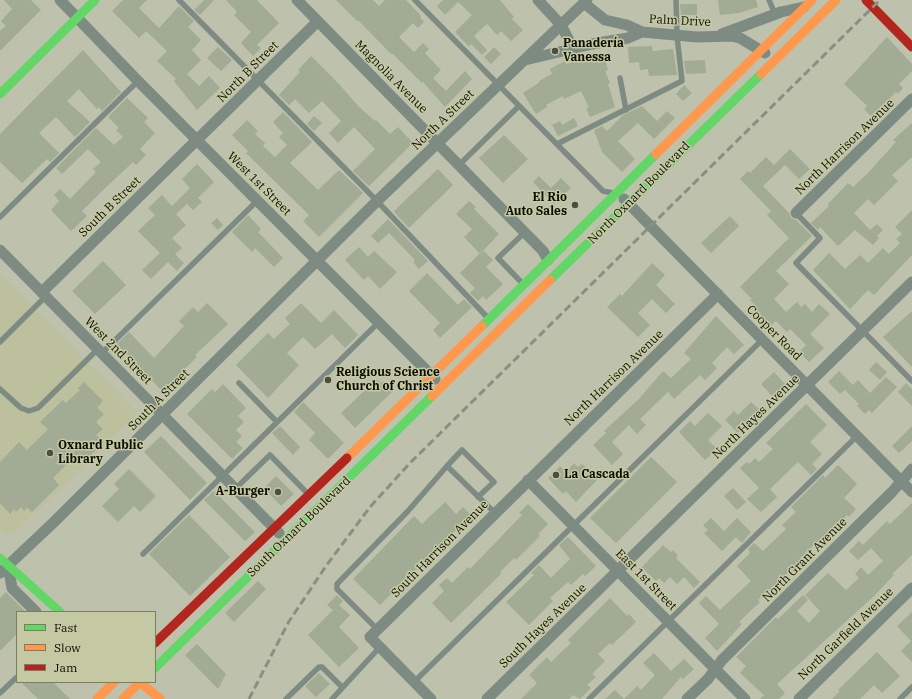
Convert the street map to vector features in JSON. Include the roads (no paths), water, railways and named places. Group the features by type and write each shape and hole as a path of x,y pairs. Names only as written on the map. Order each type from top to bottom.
{"main road":[{"path":"0,94 95,0"},
{"name":"North Oxnard Boulevard","path":"442,386 629,204 772,61 836,0"},
{"path":"866,0 912,47"},
{"name":"North Oxnard Boulevard","path":"431,375 808,4"},
{"path":"548,260 553,278"},
{"name":"South Oxnard Boulevard","path":"156,642 309,496 431,375"},
{"name":"South Oxnard Boulevard","path":"156,667 442,386"},
{"path":"3,565 59,611"},
{"path":"123,699 139,683"},
{"path":"141,683 160,699"},
{"path":"97,699 109,684"}],"street":[{"name":"West 1st Street","path":"60,0 197,141 442,386"},
{"name":"Magnolia Avenue","path":"297,0 543,251 548,260"},
{"path":"538,0 561,25 573,48"},
{"name":"North A Street","path":"317,261 377,201 586,2"},
{"name":"Palm Drive","path":"586,2 605,20 627,25 642,32 677,36 718,36 740,38 762,50 772,61"},
{"name":"Palm Drive","path":"718,36 776,14 808,4"},
{"name":"North B Street","path":"197,141 318,21"},
{"name":"Palm Drive","path":"524,60 573,48 628,38 642,32"},
{"name":"North Harrison Avenue","path":"796,213 912,99"},
{"name":"South B Street","path":"44,294 197,141"},
{"name":"Cooper Road","path":"617,193 912,492"},
{"name":"West 2nd Street","path":"0,250 285,539"},
{"name":"South A Street","path":"3,565 162,414 317,261"},
{"name":"North Hayes Avenue","path":"618,571 912,282"},
{"name":"North Harrison Avenue","path":"528,480 718,294"},
{"name":"North Grant Avenue","path":"687,699 708,679 715,668 912,470"},
{"name":"South Harrison Avenue","path":"373,633 528,480"},
{"name":"East 1st Street","path":"528,480 745,699"},
{"path":"3,565 12,588 35,611"},
{"name":"South Hayes Avenue","path":"487,699 618,571"},
{"name":"North Garfield Avenue","path":"798,699 910,594"},
{"path":"373,633 380,647 431,699"}],"lane":[{"path":"179,0 377,201 488,318"},
{"path":"415,0 603,191 617,193"},
{"path":"557,144 682,81 677,36 676,0"},
{"path":"769,0 776,14"},
{"path":"620,78 626,110"},
{"path":"0,217 138,81"},
{"path":"459,165 519,106"},
{"path":"0,389 21,408 29,410 38,408 257,201"},
{"path":"796,213 820,238 796,263 912,381"},
{"path":"523,284 498,258 524,232"},
{"path":"0,342 44,294"},
{"path":"143,554 378,323"},
{"path":"414,682 762,339"},
{"path":"239,383 276,422"},
{"path":"589,699 857,436"},
{"path":"373,633 338,589 337,584 408,511 462,450 494,482 478,497"},
{"path":"235,489 270,455 309,496"},
{"path":"447,466 495,513"},
{"path":"332,699 380,647"},
{"path":"286,699 319,667 322,667 342,687"},
{"path":"0,694 16,678"},
{"path":"900,699 912,687"}],"railway":[{"path":"249,699 288,623 326,566 370,507 410,463 880,0"}],"place":[{"name":"Panadería Vanessa","path":"555,51"},
{"name":"El Rio Auto Sales","path":"575,205"},
{"name":"Religious Science Church of Christ","path":"328,380"},
{"name":"Oxnard Public Library","path":"50,453"},
{"name":"La Cascada","path":"556,475"},
{"name":"A-Burger","path":"278,492"}]}
